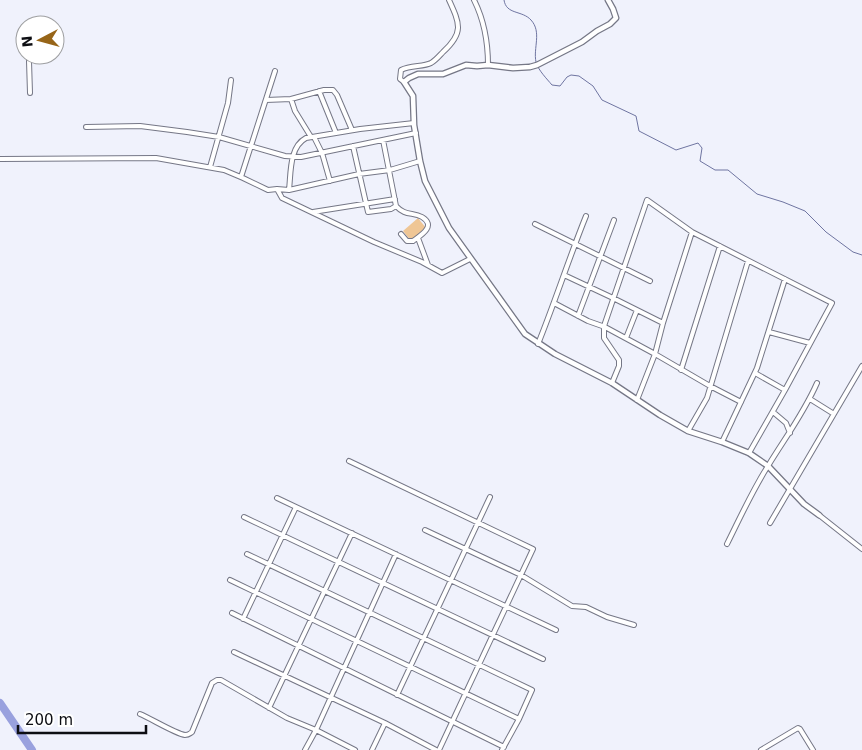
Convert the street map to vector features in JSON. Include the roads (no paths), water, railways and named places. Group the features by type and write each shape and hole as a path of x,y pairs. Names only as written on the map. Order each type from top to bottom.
{"street":[{"path":"449,0 458,24 458,31 454,41 430,63 407,67 402,70 400,79 413,96 414,123 425,181 448,228 525,334 555,354 612,383 688,431 749,453 768,466 804,504 862,549"},
{"path":"474,0 483,25 487,44 488,65"},
{"path":"404,82 418,74 443,74 466,65 513,68 530,67 539,64 582,42 610,24 616,18 608,0"},
{"path":"30,65 30,93"},
{"path":"241,177 275,71"},
{"path":"210,167 228,103 231,80"},
{"path":"266,100 291,99 330,89 337,95 352,130"},
{"path":"319,91 336,133"},
{"path":"291,99 296,111 322,153 330,181"},
{"path":"289,190 293,157 300,141 306,138 352,130 414,123"},
{"path":"86,127 140,126 187,132 219,137 293,157 322,153 416,133"},
{"path":"383,140 396,206 403,211 426,220 427,229 413,241 409,242 401,234"},
{"path":"353,146 368,212 391,209 396,206"},
{"path":"0,159 156,158 224,170 268,190 277,188 289,190 359,174 390,170 420,161"},
{"path":"277,188 282,198 442,273 470,259"},
{"path":"312,212 395,199"},
{"path":"612,383 620,363 604,338 605,327 613,298 625,268 647,200 692,232 832,303 749,453"},
{"path":"538,344 586,216"},
{"path":"578,316 614,220"},
{"path":"535,224 650,281"},
{"path":"637,400 655,354 692,232"},
{"path":"418,238 428,265"},
{"path":"681,370 720,246"},
{"path":"688,431 707,398 748,261"},
{"path":"564,276 663,323"},
{"path":"722,442 755,373 785,279"},
{"path":"554,303 626,338 741,402"},
{"path":"626,338 636,310"},
{"path":"769,332 810,343"},
{"path":"770,523 862,366"},
{"path":"755,373 785,390"},
{"path":"727,544 745,507 810,399 817,383"},
{"path":"810,399 834,414"},
{"path":"773,412 786,423 790,433"},
{"path":"234,652 438,750 533,548 349,461"},
{"path":"397,695 490,497"},
{"path":"277,498 556,630"},
{"path":"243,619 296,507"},
{"path":"244,517 543,659"},
{"path":"424,530 521,575 572,606 586,607 607,617 634,625"},
{"path":"269,708 352,533"},
{"path":"232,614 503,749 532,690 247,554"},
{"path":"305,750 316,730 396,554"},
{"path":"230,580 518,719"},
{"path":"140,714 180,733 190,734 212,683 216,680 222,680 287,718 355,750"},
{"path":"372,750 384,723"},
{"path":"762,750 798,728 813,750"}],"waterway":[{"path":"504,0 508,8 527,17 534,25 537,35 536,62 552,85 560,86 567,77 571,75 579,76 593,86 602,100 636,116 639,131 676,150 698,143 702,148 700,161 715,170 728,170 757,194 805,211 826,232 853,252 862,255"},
{"path":"0,703 32,750"}]}
